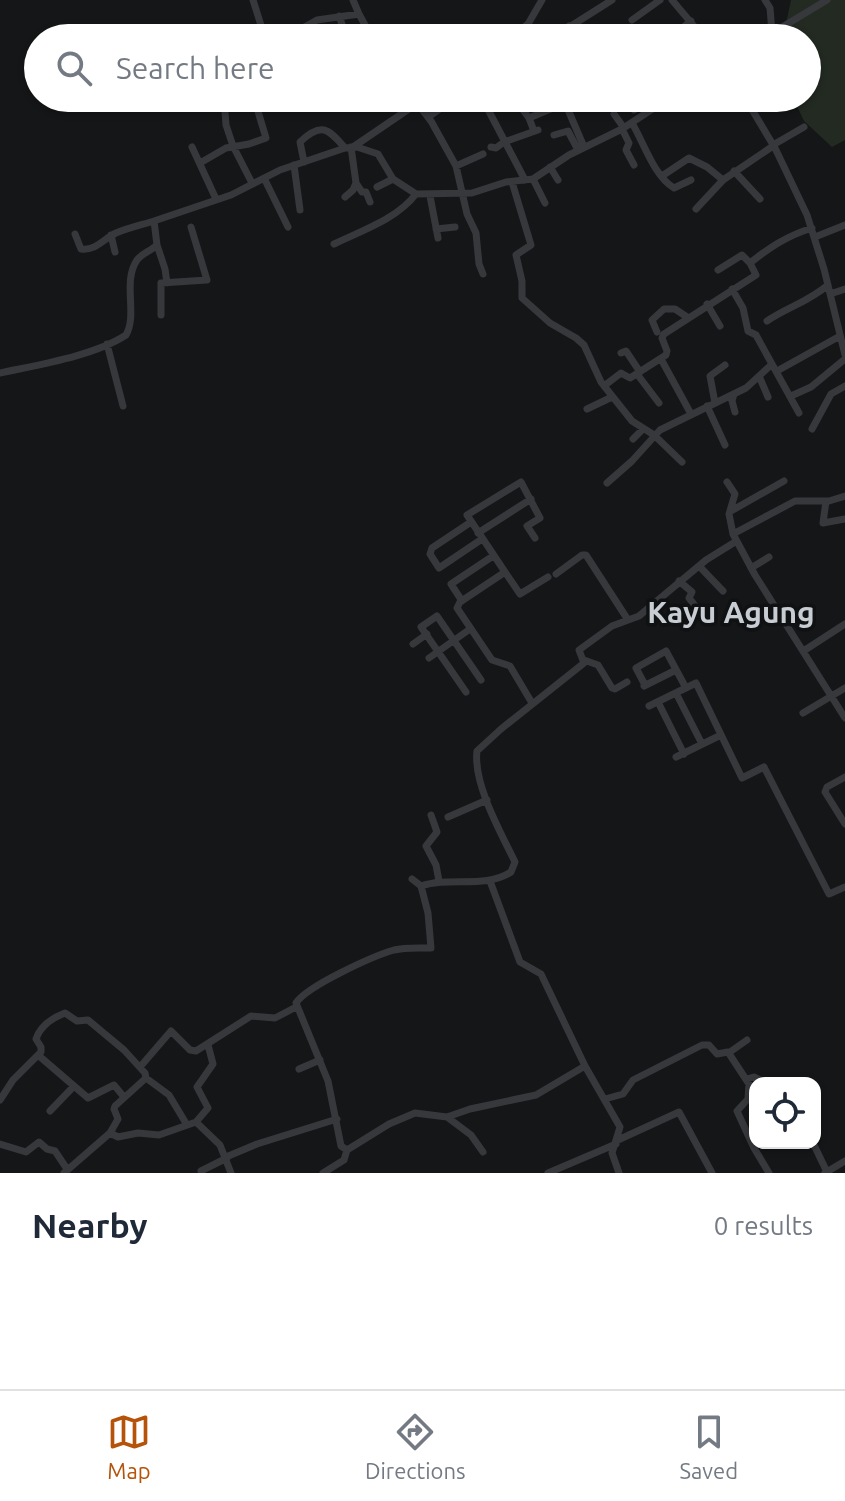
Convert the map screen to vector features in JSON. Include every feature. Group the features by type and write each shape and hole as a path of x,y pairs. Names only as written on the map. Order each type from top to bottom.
{"street":[{"path":"253,0 261,24"},
{"path":"353,0 364,24"},
{"path":"528,24 542,0"},
{"path":"572,24 612,0"},
{"path":"632,20 660,0"},
{"path":"689,0 676,3 693,24"},
{"path":"765,0 770,8 771,24"},
{"path":"787,24 827,0"},
{"path":"310,24 317,20 359,14"},
{"path":"339,16 342,24"},
{"path":"687,24 691,21"},
{"path":"224,112 223,117 234,148 252,183"},
{"path":"200,163 226,148 264,140 266,137 258,112"},
{"path":"75,234 84,250 98,246 111,235 231,195 294,165 350,147 401,112"},
{"path":"425,112 456,166 467,214 476,233 483,274"},
{"path":"428,117 435,112"},
{"path":"489,112 504,142 545,203"},
{"path":"491,147 496,148 536,130 525,112"},
{"path":"529,118 543,112"},
{"path":"570,112 581,148"},
{"path":"304,162 300,142 324,128 350,147 378,154 393,179 416,194 463,194 529,179 648,112"},
{"path":"753,112 812,228 845,357 811,387 791,396"},
{"path":"614,114 629,143 626,150 634,165"},
{"path":"632,123 672,188 691,180"},
{"path":"696,209 734,171 804,127"},
{"path":"554,135 568,131 581,148"},
{"path":"192,147 216,199"},
{"path":"350,147 356,183 362,192 367,193 370,202"},
{"path":"456,166 483,154"},
{"path":"662,176 689,158 723,180"},
{"path":"294,165 300,210"},
{"path":"550,167 558,180"},
{"path":"734,171 760,199"},
{"path":"264,178 288,227"},
{"path":"377,187 393,179"},
{"path":"512,182 531,245 516,256 522,281 522,298 536,312 584,345 604,386 632,421 654,435 682,462"},
{"path":"345,197 356,183"},
{"path":"334,244 390,217 416,194"},
{"path":"430,196 438,238"},
{"path":"154,221 167,283"},
{"path":"815,237 845,225"},
{"path":"161,315 161,283 207,280 191,227"},
{"path":"436,229 455,227"},
{"path":"750,263 771,245 812,228"},
{"path":"111,235 115,252"},
{"path":"0,373 49,363 123,337 129,329 133,268 140,256 157,245"},
{"path":"604,386 620,374 629,379 661,359 667,354 663,336 687,317 756,275 742,255 718,270"},
{"path":"767,321 811,299 828,285"},
{"path":"732,289 743,308 748,331 756,335 799,413"},
{"path":"830,294 845,289"},
{"path":"707,304 720,326"},
{"path":"657,332 652,320 664,309 675,309 687,317"},
{"path":"607,483 632,461 654,435 734,394 774,368 840,336"},
{"path":"107,344 123,406"},
{"path":"621,353 626,351 659,403"},
{"path":"661,359 691,414"},
{"path":"725,365 710,376 711,405 725,445"},
{"path":"759,376 768,397"},
{"path":"812,429 831,394 845,386"},
{"path":"734,394 735,412"},
{"path":"587,409 612,397"},
{"path":"633,439 643,429"},
{"path":"731,511 784,481"},
{"path":"535,538 527,526 540,518 521,482 467,515 520,594 586,555 628,620"},
{"path":"727,482 735,494 729,520 734,538 845,718"},
{"path":"421,886 439,881 490,881 509,875 515,862 487,800 476,753 532,703 580,667 584,660 580,648 612,626 639,616 734,538 795,501 826,501 845,496"},
{"path":"471,522 432,548 430,554 439,568 531,499"},
{"path":"826,501 824,524 845,519"},
{"path":"462,601 451,584 493,556"},
{"path":"751,568 769,557"},
{"path":"699,566 723,591"},
{"path":"505,572 462,601 458,611 492,660 510,666 532,703"},
{"path":"679,581 692,592 688,597 703,616"},
{"path":"488,584 495,594"},
{"path":"466,692 421,627 437,616 481,680"},
{"path":"805,650 845,624"},
{"path":"429,658 470,629"},
{"path":"413,644 427,634"},
{"path":"676,670 644,686 636,668 666,651 686,688"},
{"path":"584,660 598,665 612,688 627,682"},
{"path":"649,706 696,683 742,778 764,767 829,894 845,887"},
{"path":"803,713 845,688"},
{"path":"676,693 702,744"},
{"path":"658,702 680,756 721,735"},
{"path":"845,777 825,790 845,824"},
{"path":"448,817 487,800"},
{"path":"431,815 437,832 426,846 436,865 439,881"},
{"path":"347,1150 341,1146 333,1099 320,1060 296,1007 307,991 391,951 411,947 431,948 428,913 421,886 412,879"},
{"path":"490,881 520,962 541,974 585,1066 620,1127 612,1157 619,1173"},
{"path":"140,1067 171,1031 190,1050 198,1050 251,1016 275,1018 296,1007"},
{"path":"0,1100 13,1080 42,1049 36,1039 38,1033 65,1013 77,1021 88,1020 124,1050 146,1078 169,1095 187,1125"},
{"path":"605,1099 623,1094 633,1080 702,1045 709,1045 717,1054 730,1052 747,1040"},
{"path":"110,1133 117,1137 138,1133 159,1135 196,1122 208,1108 197,1087 213,1064 208,1045"},
{"path":"730,1052 749,1084 748,1099 737,1111 769,1173"},
{"path":"38,1055 88,1098 114,1085 124,1097"},
{"path":"299,1069 320,1060"},
{"path":"323,1173 344,1160 347,1150 389,1124 415,1113 447,1117 540,1094 585,1066"},
{"path":"0,1144 23,1152 39,1142 55,1151 66,1171 110,1133 118,1119 114,1107 146,1078"},
{"path":"50,1111 74,1086"},
{"path":"548,1173 679,1112 709,1172"},
{"path":"447,1117 471,1135 483,1152"},
{"path":"201,1171 257,1144 337,1119"},
{"path":"196,1122 212,1135 227,1158 231,1173"},
{"path":"816,1149 826,1173 845,1161"}],"shaded area":[{"path":"791,0 845,0 845,140 832,147 804,121 800,112 821,112 821,24 786,24"}],"district":[{"name":"Kayu Agung","path":"731,612"}]}
